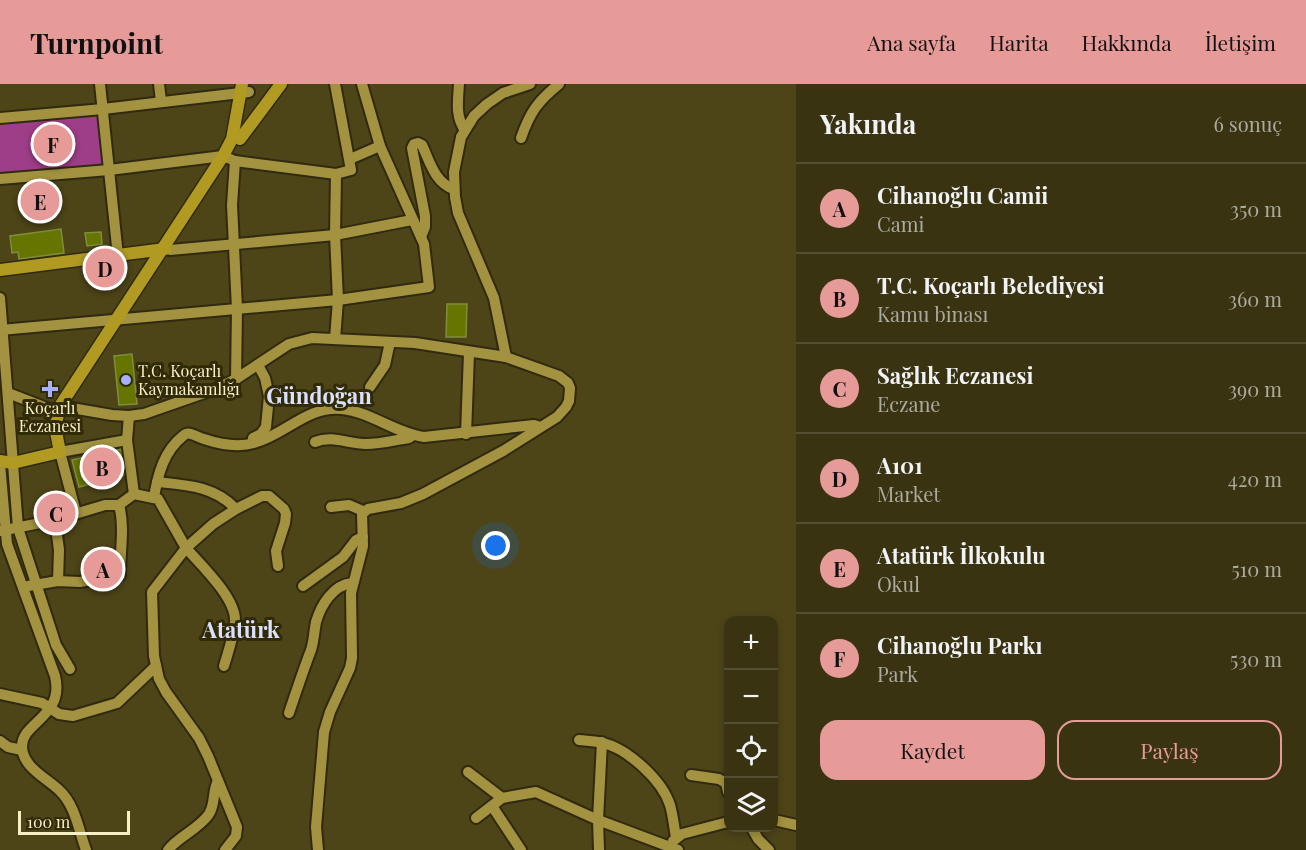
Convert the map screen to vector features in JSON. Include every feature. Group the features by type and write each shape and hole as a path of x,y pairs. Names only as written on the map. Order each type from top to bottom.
{"main road":[{"path":"236,139 281,84"},
{"path":"0,463 13,463 59,448 55,436 61,409 163,253 229,159 236,139 245,88"},
{"path":"0,270 163,253"}],"street":[{"path":"100,84 118,256"},
{"path":"159,84 161,101"},
{"path":"0,179 229,159 336,174 351,170 335,84"},
{"path":"1,330 338,300 429,287 421,237 380,146 362,84"},
{"path":"459,84 458,114 465,130"},
{"path":"506,357 494,298 458,213 454,189 459,149 465,130 480,110 494,98 530,84"},
{"path":"521,138 538,102 559,84"},
{"path":"0,118 103,109 245,88"},
{"path":"421,237 426,221 412,148 414,144 422,145 438,179 444,185 454,189"},
{"path":"350,159 380,146"},
{"path":"229,159 232,178 237,309 236,379"},
{"path":"335,339 338,300 335,235 336,174"},
{"path":"163,253 335,235 412,220"},
{"path":"0,298 18,528 51,632 70,669"},
{"path":"8,393 61,409 129,416 164,408 236,379 290,344 324,338 415,343 506,357 559,376 567,383 570,394 566,407 557,417 502,451 423,494 401,503 363,512 349,505 331,507"},
{"path":"369,387 385,365 390,342"},
{"path":"466,434 469,352"},
{"path":"236,445 258,436 266,427 268,389 258,365"},
{"path":"154,497 162,462 185,434 236,445 254,443 279,433 314,412 330,409 350,410 413,435 430,437 534,425 541,427"},
{"path":"129,416 127,440 134,494"},
{"path":"315,442 336,438 355,443 375,444 409,438 413,435"},
{"path":"76,513 59,448 127,440"},
{"path":"0,463 2,531 57,681 56,697 50,708 24,736 22,750 29,765 67,799 86,850"},
{"path":"157,482 205,488 225,498 236,509"},
{"path":"2,531 55,520 105,505 119,505 134,494 154,497 162,504 186,548 226,594 233,606 235,621 224,666"},
{"path":"225,850 237,836 237,830 199,738 166,692 156,666 153,645 153,592 186,548 213,524 236,509 266,495 274,498 284,508 286,519 277,546 278,566"},
{"path":"23,587 58,581 80,582 120,575 123,519 119,505"},
{"path":"318,850 316,827 324,732 352,658 352,583 361,556 363,512"},
{"path":"55,520 59,550 58,581"},
{"path":"303,586 343,557 356,540 363,537"},
{"path":"289,713 303,667 312,649 321,611 335,590 341,585 352,583"},
{"path":"40,637 51,632"},
{"path":"0,694 42,704 59,714 73,716 117,703 156,666"},
{"path":"579,740 602,742 640,764 670,804 671,846"},
{"path":"0,741 8,747 22,750"},
{"path":"599,850 598,820 602,742"},
{"path":"468,772 502,798"},
{"path":"691,774 724,782"},
{"path":"168,850 209,814 218,781"},
{"path":"476,818 502,798 536,792 598,820 671,846"},
{"path":"492,806 521,850"},
{"path":"778,821 796,825"},
{"path":"671,846 692,831 724,823"},
{"path":"754,832 769,850"}],"shaded area":[{"path":"103,109 109,170 0,179 0,118"}],"building":[{"path":"61,229 64,253 19,259 18,252 12,253 10,236"},
{"path":"101,232 102,244 87,246 85,233"},
{"path":"447,304 467,304 466,337 446,337"},
{"name":"T.C. Koçarlı Kaymakamlığı","path":"132,354 137,404 119,405 114,356"},
{"path":"121,449 124,475 79,487 72,460"},
{"path":"111,559 113,569 93,572 91,563"}],"place":[{"name":"Cihanoğlu Parkı","path":"53,144"},
{"name":"Atatürk İlkokulu","path":"40,201"},
{"name":"A101","path":"105,268"},
{"name":"T.C. Koçarlı Kaymakamlığı","path":"126,380"},
{"name":"Koçarlı Eczanesi","path":"50,389"},
{"name":"T.C. Koçarlı Belediyesi","path":"102,467"},
{"name":"Sağlık Eczanesi","path":"56,513"},
{"name":"Cihanoğlu Camii","path":"103,569"}],"district":[{"name":"Gündoğan","path":"319,396"},
{"name":"Atatürk","path":"241,630"}]}
